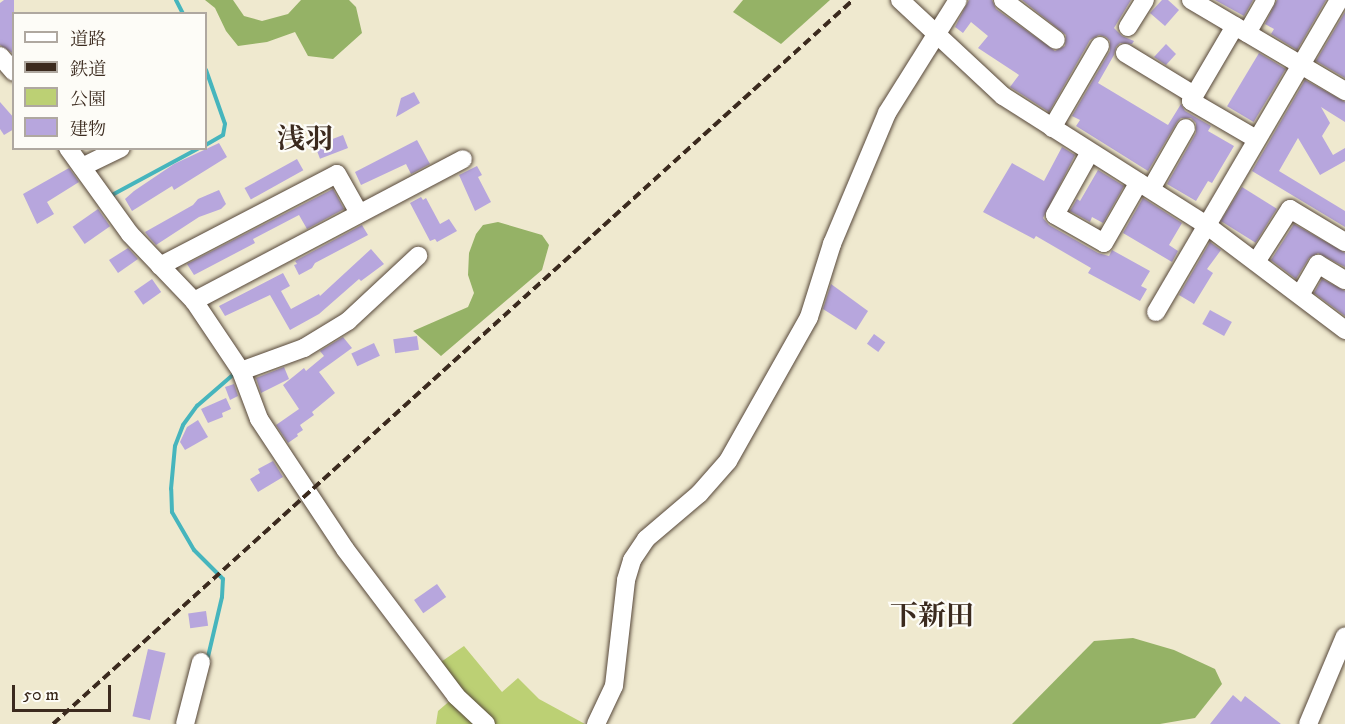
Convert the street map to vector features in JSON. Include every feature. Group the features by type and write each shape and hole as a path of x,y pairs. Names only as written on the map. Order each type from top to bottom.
{"street":[{"path":"900,0 1003,96 1205,224 1345,330"},
{"path":"596,724 614,686 626,580 632,560 646,538 699,494 728,460 740,441 809,317 832,244 887,113 958,0"},
{"path":"1003,0 1056,40"},
{"path":"1128,27 1145,0"},
{"path":"1191,0 1215,6 1241,30 1345,91"},
{"path":"1256,139 1191,101 1241,30 1266,0"},
{"path":"1156,312 1205,224 1339,0"},
{"path":"1052,128 1100,46"},
{"path":"1125,53 1194,95"},
{"path":"0,56 12,70"},
{"path":"1090,152 1055,215 1104,243 1186,128"},
{"path":"70,150 130,234 194,301 241,371 259,419 345,549 456,696 486,724"},
{"path":"82,167 117,150"},
{"path":"194,301 463,159"},
{"path":"160,266 337,174 358,213"},
{"path":"1256,262 1290,209 1340,239 1318,264 1300,295"},
{"path":"241,371 304,348 348,321 418,256"},
{"path":"1318,264 1345,280"},
{"path":"1308,724 1345,636"},
{"path":"185,724 201,662"}],"green space":[{"path":"205,0 233,0 244,16 262,21 288,14 301,0 349,0 356,7 362,33 333,59 308,56 295,32 267,42 238,46 226,31 215,8"},
{"path":"743,0 830,0 781,44 733,12"},
{"path":"498,222 542,235 549,245 542,270 441,356 413,331 468,307 474,293 468,275 469,253 476,234 483,225"},
{"path":"1133,638 1174,650 1215,669 1222,684 1195,718 1160,724 1012,724 1094,641"},
{"path":"464,646 502,692 518,678 539,699 585,724 436,724 438,711 459,693 438,664"}],"building":[{"path":"4,0 14,0 12,53 0,45 0,3"},
{"path":"969,0 992,0 996,9 1055,51 1065,46 1066,35 1022,0 1131,0 1114,28 1122,36 1134,41 1132,44 1120,43 1116,47 1098,83 1168,125 1181,104 1185,111 1211,126 1208,131 1234,146 1212,183 1208,181 1196,201 1167,184 1196,133 1196,123 1191,118 1181,118 1177,122 1148,171 1076,126 1080,120 1072,116 1110,51 1110,41 1106,37 1099,35 1090,40 1049,112 1010,87 1019,75 978,48 988,36 971,22 963,33 955,27"},
{"path":"1162,0 1168,0 1179,10 1165,26 1150,13"},
{"path":"1215,0 1253,0 1244,16"},
{"path":"1277,0 1326,0 1297,50 1271,34 1274,29 1265,24"},
{"path":"1345,12 1345,78 1316,61"},
{"path":"1166,44 1176,54 1166,65 1154,57"},
{"path":"1259,53 1286,69 1254,122 1227,106"},
{"path":"1305,80 1345,102 1345,122 1321,107 1330,123 1322,136 1333,155 1345,148 1345,161 1320,175 1298,138 1279,171 1345,211 1345,227 1252,171"},
{"path":"414,92 420,103 396,117 401,98"},
{"path":"0,102 12,116 12,130 4,135 0,129"},
{"path":"343,135 348,148 320,159 315,146"},
{"path":"417,140 430,164 411,174 406,164 361,185 355,172"},
{"path":"219,143 227,157 174,190 172,186 132,211 125,199 134,191 174,164"},
{"path":"1062,147 1075,155 1043,218 1049,225 1098,253 1109,256 1112,250 1150,271 1141,286 1147,289 1140,301 1088,273 1091,268 1036,236 1034,239 983,212 1012,163 1044,181"},
{"path":"297,159 303,170 251,199 245,188"},
{"path":"477,166 482,175 478,177 491,202 475,211 459,175"},
{"path":"69,168 79,182 47,202 54,214 37,224 23,194"},
{"path":"1098,170 1124,186 1103,223 1092,217 1090,222 1070,211 1077,199 1080,201"},
{"path":"1242,187 1277,209 1256,243 1221,221"},
{"path":"333,189 344,209 307,229 299,215 253,239 255,243 194,275 187,264"},
{"path":"219,190 226,204 221,209 199,217 156,245 145,232 193,205 198,199"},
{"path":"421,197 423,200 426,198 440,224 449,219 457,231 437,242 435,239 430,241 410,203"},
{"path":"1143,198 1182,223 1169,245 1178,251 1172,262 1123,233"},
{"path":"98,209 110,226 85,244 73,227"},
{"path":"1294,224 1345,253 1345,267 1318,253 1309,258 1296,279 1271,260"},
{"path":"362,225 368,235 315,263 312,268 299,275 294,265 297,264 295,261"},
{"path":"1210,242 1221,250 1207,269 1213,273 1194,304 1179,295"},
{"path":"128,248 138,259 118,273 109,260"},
{"path":"371,249 384,264 361,281 359,279 319,314 290,330 270,295 225,316 219,306 283,273 290,286 281,291 291,309 319,294 320,296"},
{"path":"152,279 161,292 143,305 134,292"},
{"path":"1322,279 1345,291 1345,316 1314,293"},
{"path":"831,284 868,311 856,330 823,309"},
{"path":"1210,310 1232,322 1224,336 1202,324"},
{"path":"874,334 885,342 878,352 867,344"},
{"path":"417,336 419,350 395,353 393,339"},
{"path":"343,337 352,348 319,372 335,393 312,412 314,415 300,425 303,430 288,443 276,425 299,409 283,385 304,368 306,371 324,356 320,351"},
{"path":"374,343 380,356 357,366 351,354"},
{"path":"284,367 289,379 261,393 256,378"},
{"path":"234,384 238,396 230,400 225,387"},
{"path":"226,398 231,409 222,413 223,417 208,423 201,409"},
{"path":"198,420 208,437 185,450 180,442 187,427"},
{"path":"273,461 283,477 258,492 250,479 260,473 258,469"},
{"path":"437,584 446,597 423,613 414,600"},
{"path":"206,611 208,626 190,628 188,614"},
{"path":"148,649 166,653 150,720 132,716"},
{"path":"1233,695 1241,702 1245,696 1281,724 1210,724"}],"waterway":[{"path":"176,0 182,12"},
{"path":"207,73 225,124 223,135 207,144"},
{"path":"113,197 112,195 195,150"},
{"path":"207,661 222,597 223,579 194,550 172,512 171,489 175,446 183,425 197,406 235,373"}],"railway":[{"path":"53,724 853,0"}],"district":[{"name":"浅羽","path":"305,140"},
{"name":"下新田","path":"932,617"}]}
